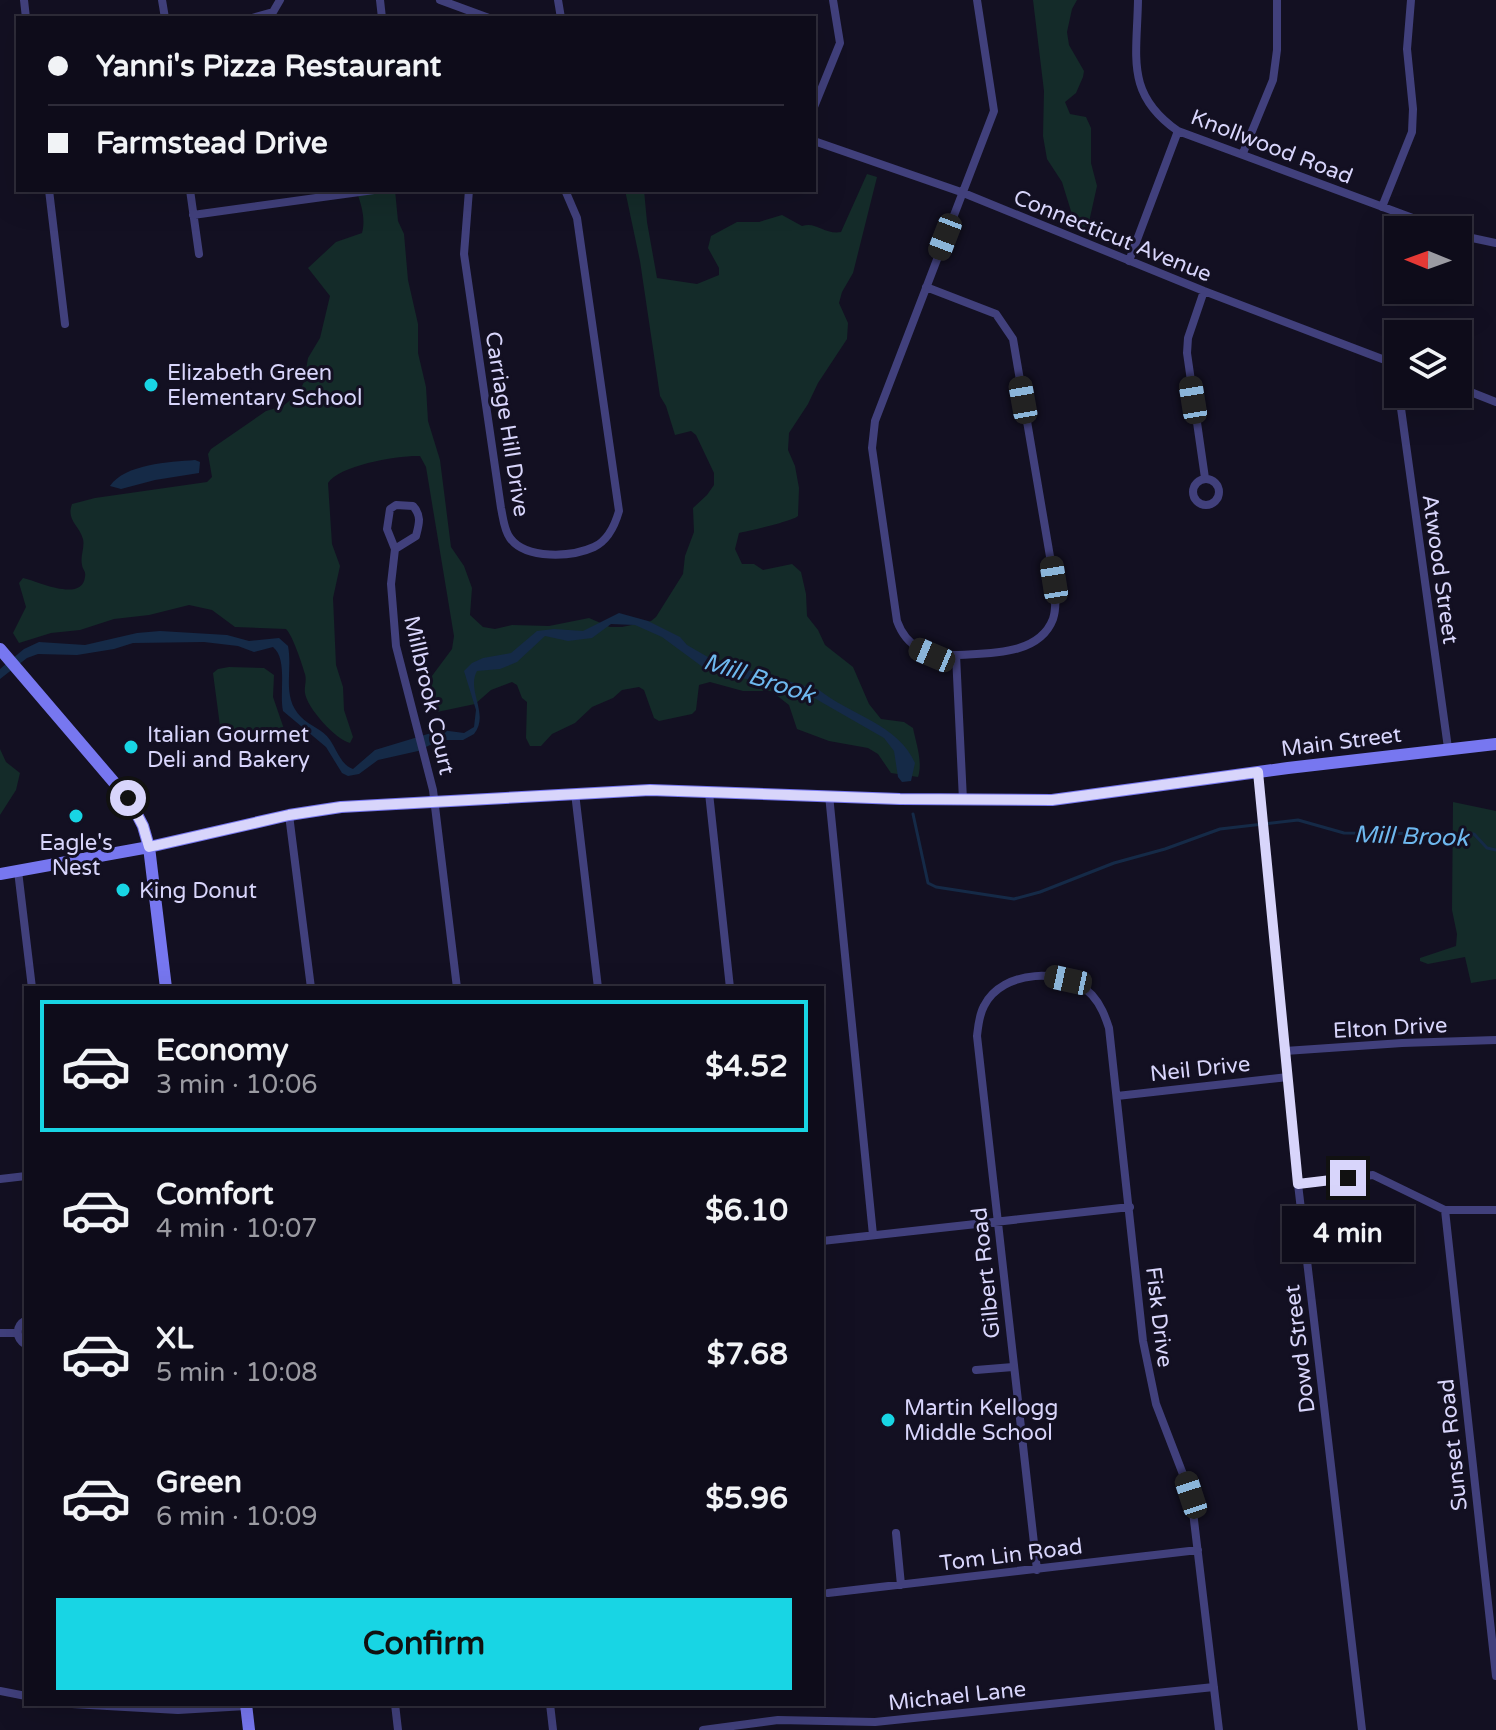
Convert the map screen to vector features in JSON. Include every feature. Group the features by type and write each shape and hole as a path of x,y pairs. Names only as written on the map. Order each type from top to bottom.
{"main road":[{"path":"4,653 130,801 143,826 149,847 166,986"},
{"name":"Main Street","path":"0,874 341,807 650,790 1052,800 1496,744"},
{"path":"246,1706 249,1730"}],"street":[{"path":"440,0 484,16"},
{"path":"816,102 840,43 833,0"},
{"path":"926,287 996,314 1013,339 1055,601 1053,620 1042,634 1011,651 932,655 918,649 901,632 872,448 875,421 961,192 994,111 977,0"},
{"name":"Knollwood Road","path":"1138,0 1139,85 1147,104 1159,117 1178,131 1407,216"},
{"path":"1243,153 1273,80 1277,50 1277,0"},
{"path":"1382,207 1412,132 1407,49 1411,0"},
{"path":"1129,261 1178,131"},
{"name":"Connecticut Avenue","path":"816,142 961,192 1204,291 1384,360"},
{"path":"49,192 65,324"},
{"path":"190,192 199,254"},
{"path":"193,215 360,192"},
{"name":"Carriage Hill Drive","path":"469,192 465,263 501,508 510,538 520,547 544,555 594,547 615,524 619,511 577,218 566,192"},
{"path":"1472,238 1496,243"},
{"path":"1204,291 1188,338 1187,353 1205,478"},
{"path":"1472,393 1496,402"},
{"name":"Atwood Street","path":"1401,408 1448,748"},
{"name":"Millbrook Court","path":"395,549 416,536 420,522 413,506 396,505 390,509 387,529 395,549 391,584 396,646 434,802 457,986"},
{"path":"956,655 963,800"},
{"name":"Dowd Street","path":"1258,772 1298,1184 1362,1730"},
{"path":"575,793 598,986"},
{"path":"709,793 730,986"},
{"path":"829,795 873,1235"},
{"path":"289,815 311,986"},
{"path":"18,871 32,986"},
{"name":"Fisk Drive","path":"1008,983 1050,976 1068,980 1091,994 1102,1009 1109,1028 1143,1341 1156,1404 1191,1495 1219,1730"},
{"name":"Gilbert Road","path":"1008,983 993,994 984,1006 977,1036 1037,1570"},
{"name":"Elton Drive","path":"1285,1051 1496,1040"},
{"name":"Neil Drive","path":"1117,1096 1288,1077"},
{"path":"1298,1184 1373,1175 1445,1210 1496,1210"},
{"path":"0,1179 24,1176"},
{"path":"824,1241 1130,1207"},
{"name":"Sunset Road","path":"1445,1210 1496,1676"},
{"path":"24,1322 17,1333 24,1343"},
{"path":"0,1333 17,1333"},
{"path":"976,1370 1013,1367"},
{"path":"896,1533 901,1585"},
{"name":"Tom Lin Road","path":"828,1593 1198,1550"},
{"name":"Michael Lane","path":"703,1730 778,1720 875,1722 1214,1687"},
{"path":"0,1691 24,1696"},
{"path":"107,1706 178,1710 232,1706"},
{"path":"395,1706 398,1730"},
{"path":"550,1706 553,1730"}],"green space":[{"path":"1033,0 1077,0 1067,32 1069,45 1084,71 1076,93 1065,102 1070,114 1086,117 1091,128 1091,163 1097,186 1087,231 1075,224 1062,182 1047,159 1043,136 1044,91"},
{"path":"867,174 877,177 853,273 839,303 848,323 847,339 789,433 788,450 799,488 798,516 739,533 735,549 742,564 754,564 763,570 792,564 801,572 807,616 825,645 853,667 869,704 881,719 904,722 913,728 919,759 918,777 891,773 878,754 868,748 829,741 797,729 789,705 771,691 743,691 710,682 699,685 696,710 692,714 659,721 654,718 644,690 639,687 622,690 613,698 592,707 575,723 552,734 541,746 530,746 526,738 527,702 512,682 491,690 475,704 437,712 424,700 423,688 452,649 454,636 426,467 420,456 385,459 357,466 328,483 332,544 340,566 333,598 336,665 343,687 344,710 353,737 350,743 330,730 311,707 305,693 304,669 286,629 235,627 212,610 189,605 149,615 114,619 80,630 51,633 19,643 13,633 26,607 19,583 23,578 68,590 82,585 85,575 83,542 72,518 72,504 207,482 212,477 208,454 211,449 266,411 283,406 298,394 304,382 308,358 320,338 330,296 308,268 336,242 362,233 363,217 357,192 395,192 418,324 418,353 426,387 428,421 440,460 451,547 464,566 472,588 470,615 483,627 495,629 512,625 549,626 589,618 610,627 651,621 683,574 685,556 694,532 693,508 714,485 714,473 696,435 691,431 675,435 660,396 640,261 625,192 644,192 657,278 697,284 719,275 719,268 708,248 711,236 737,222 759,222 782,215 802,226 812,225 830,232 841,232"},
{"path":"229,667 264,668 274,675 273,697 284,729 281,741 224,730 220,726 213,673"},
{"path":"0,749 6,762 20,773 16,790 0,815"},
{"path":"1453,802 1496,811 1496,979 1471,983 1465,957 1428,964 1420,961 1420,958 1456,946 1452,910"}],"water":[{"path":"195,460 200,462 199,473 121,489 110,486 126,473 137,469"},
{"path":"619,613 648,621 680,637 687,645 713,660 819,690 897,739 915,763 911,781 902,782 898,777 894,751 884,738 809,695 704,668 662,637 635,625 611,624 592,638 568,641 545,636 517,662 500,669 477,671 474,686 480,719 474,734 463,740 440,740 418,751 378,760 359,774 348,776 342,773 326,747 283,711 282,668 278,652 273,647 254,652 238,646 204,642 133,643 77,655 38,654 27,658 0,679 0,669 24,649 39,642 85,645 160,631 227,635 249,641 279,638 288,646 289,692 295,709 304,720 327,736 342,761 353,769 375,750 441,730 464,733 474,727 476,710 464,671 472,663 511,653 537,631 583,631"}],"waterway":[{"name":"Mill Brook","path":"913,814 928,883 936,887 1014,899 1220,829 1298,820 1344,833 1474,834 1487,848 1496,850"}],"place":[{"name":"Elizabeth Green Elementary School","path":"151,385"},
{"name":"Italian Gourmet Deli and Bakery","path":"131,747"},
{"name":"Eagle's Nest","path":"76,816"},
{"name":"King Donut","path":"123,890"},
{"name":"Martin Kellogg Middle School","path":"888,1420"}],"route":[{"path":"128,798 143,826 149,847 289,815 341,807 650,790 900,799 1052,800 1258,772 1298,1184 1348,1178"}]}
